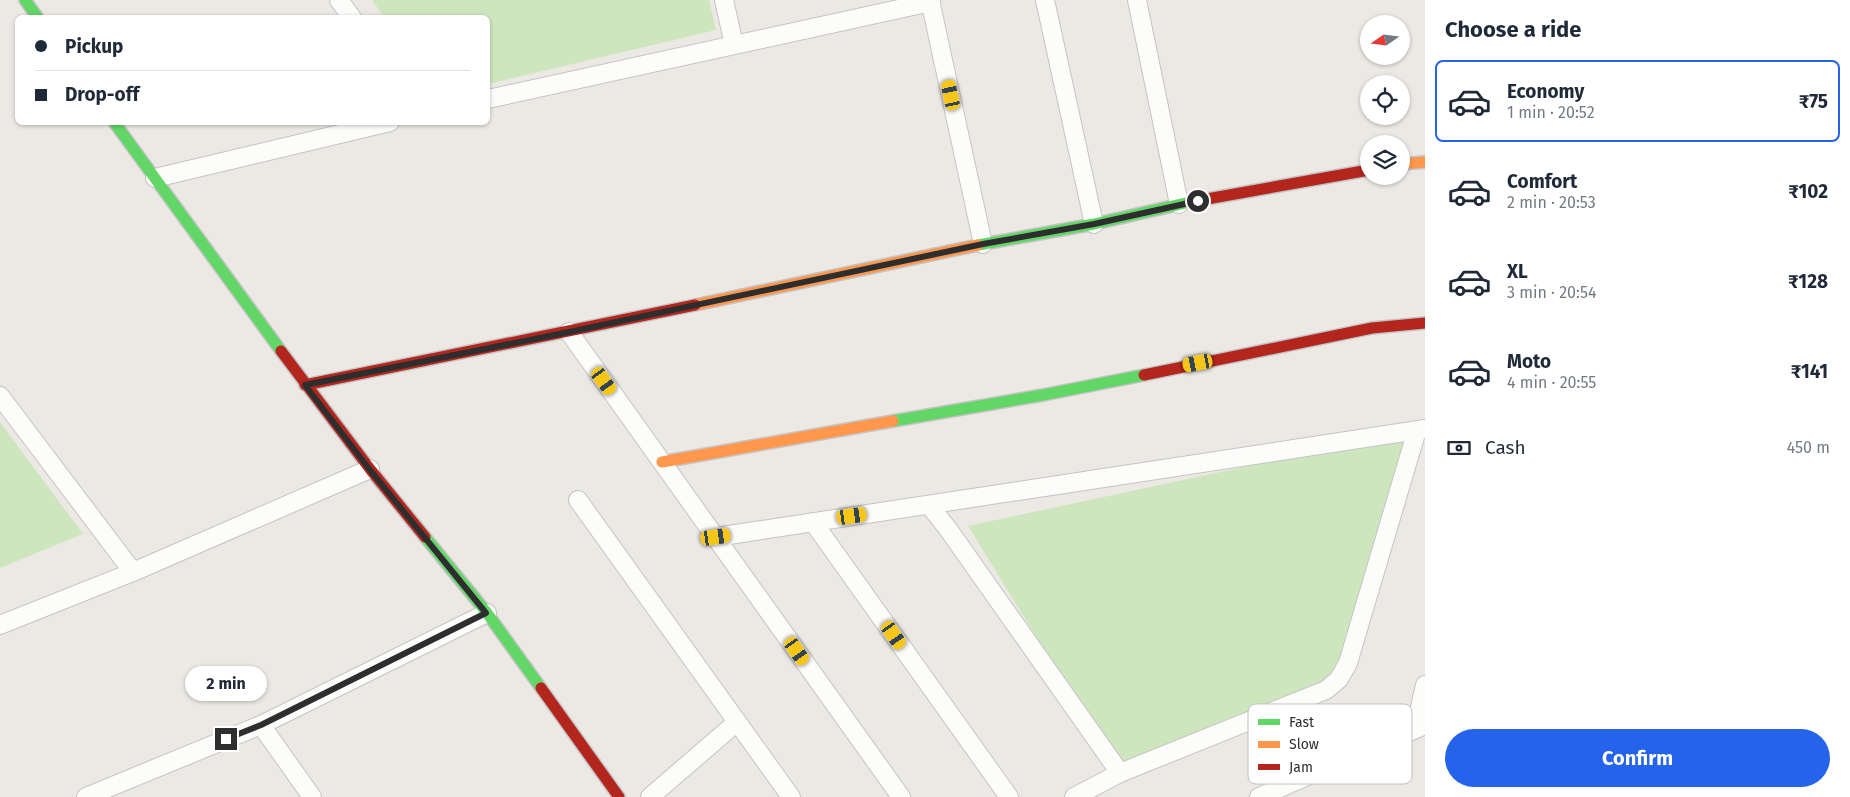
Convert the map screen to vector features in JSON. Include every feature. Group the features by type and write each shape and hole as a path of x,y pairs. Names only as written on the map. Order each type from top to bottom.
{"street":[{"path":"25,0 36,15"},
{"path":"339,0 350,15"},
{"path":"724,0 734,45"},
{"path":"1045,0 1094,224"},
{"path":"1137,0 1179,204"},
{"path":"490,100 931,1 983,244"},
{"path":"116,125 305,385 370,470 486,613 619,797"},
{"path":"155,178 377,125"},
{"path":"1410,163 1425,162"},
{"path":"305,385 569,332 983,244 1094,224 1179,204 1360,172"},
{"path":"662,462 1043,395 1372,328 1425,323"},
{"path":"569,332 901,797"},
{"path":"0,396 134,572"},
{"path":"716,537 1421,429 1348,663 1339,679 1326,690 1291,704"},
{"path":"0,625 134,572 370,470"},
{"path":"578,500 791,797"},
{"path":"929,505 948,529 1120,773"},
{"path":"813,522 1009,797"},
{"path":"86,797 261,725 486,613"},
{"path":"1420,727 1425,685"},
{"path":"1074,797 1120,773 1248,721"},
{"path":"650,797 737,722"},
{"path":"261,725 312,797"},
{"path":"1258,797 1288,784"}],"green space":[{"path":"372,0 709,0 716,30 490,84 490,15 383,15"},
{"path":"0,422 83,534 0,568"},
{"path":"1417,430 1328,698 1311,704 1248,704 1248,727 1120,773 968,526"}],"traffic: fast":[{"path":"25,0 36,15"},
{"path":"116,125 281,351"},
{"path":"978,245 1094,224 1190,202"},
{"path":"893,421 1144,375"},
{"path":"425,537 487,613 541,688"}],"traffic: slow":[{"path":"1410,163 1425,162"},
{"path":"695,305 978,245"},
{"path":"662,462 893,421"}],"traffic: jam":[{"path":"1190,202 1360,172"},
{"path":"305,385 695,305"},
{"path":"1144,375 1372,328 1425,323"},
{"path":"281,351 370,469 425,537"},
{"path":"541,688 619,797"}],"route":[{"path":"226,739 261,725 486,613 370,470 305,385 569,332 983,244 1094,224 1198,201"}]}
